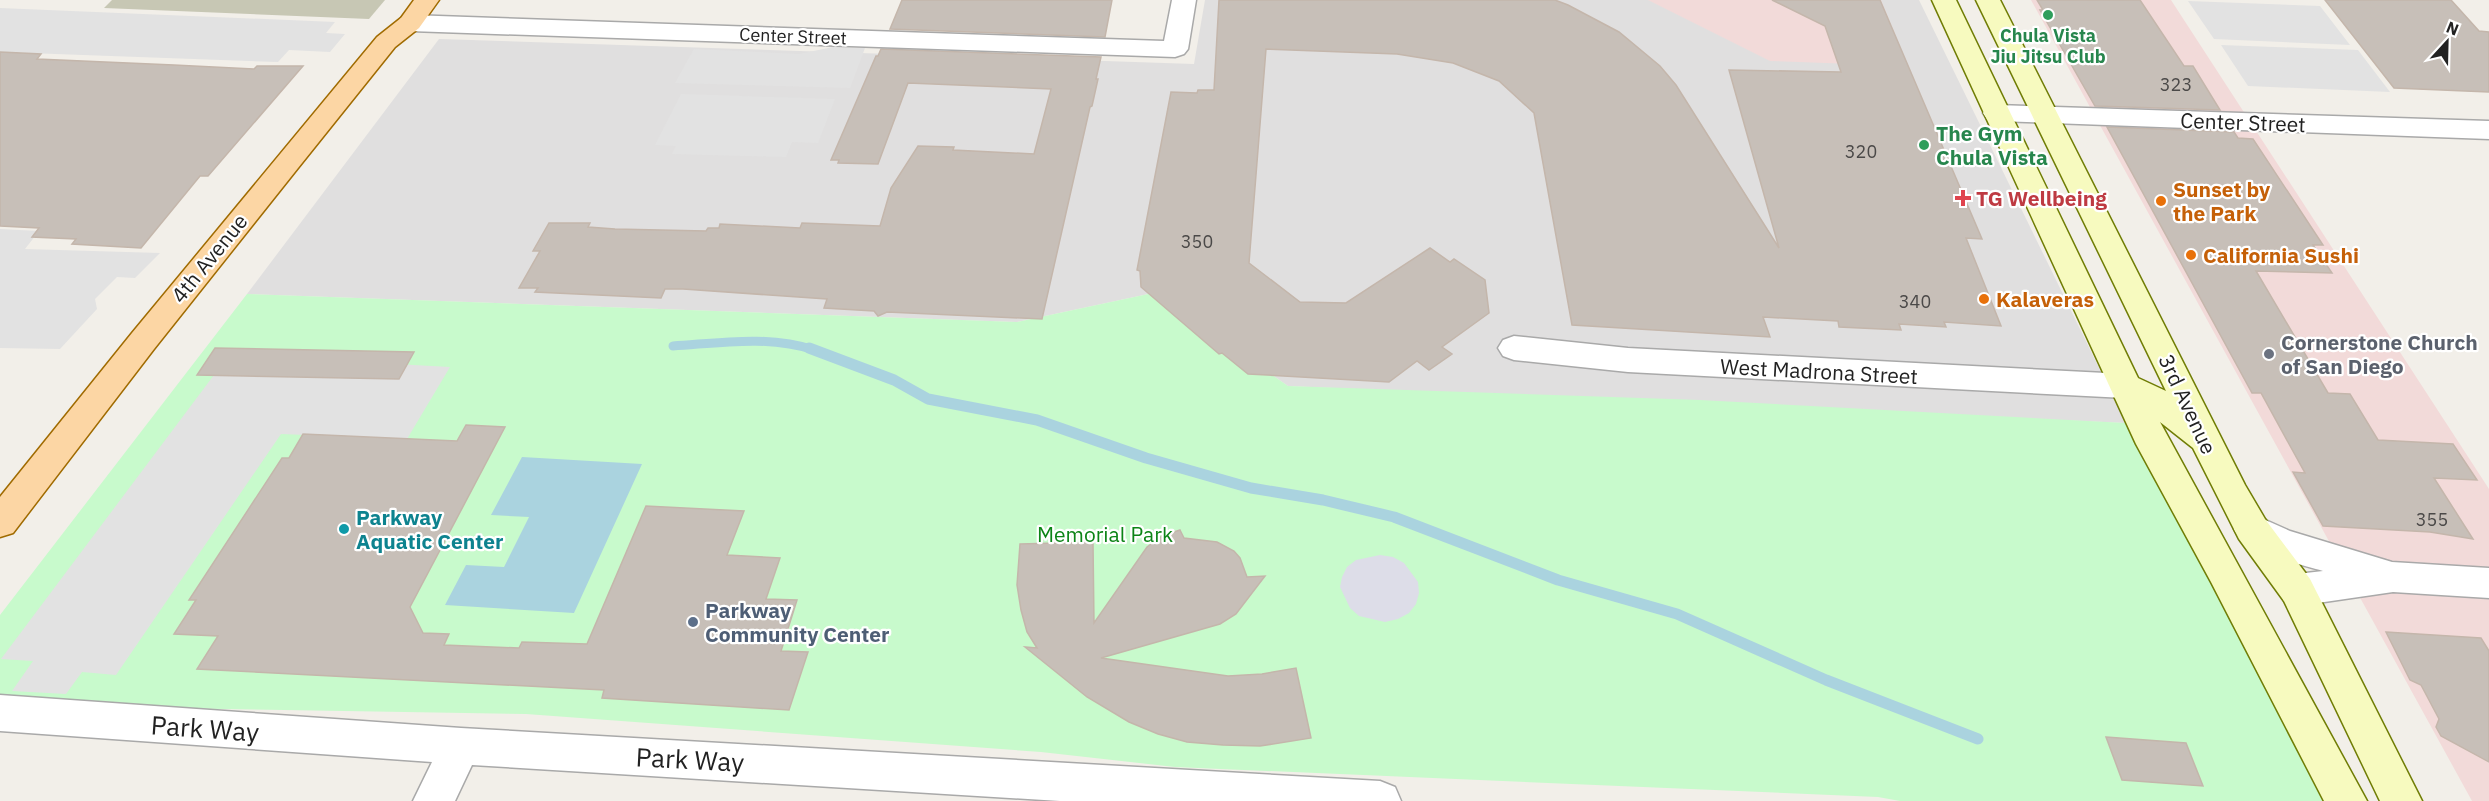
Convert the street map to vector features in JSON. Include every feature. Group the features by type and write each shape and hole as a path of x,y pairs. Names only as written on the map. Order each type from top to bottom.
{"main road":[{"path":"1944,0 2158,453 2224,571 2346,801"},
{"name":"3rd Avenue","path":"1988,0 2206,441 2252,529 2297,590 2401,801"},
{"name":"4th Avenue","path":"0,523 100,392 386,42 418,11"},
{"path":"2125,386 2149,395 2206,441"}],"street":[{"name":"Center Street","path":"418,11 1176,49 1184,0"},
{"name":"Center Street","path":"1997,113 2484,135"},
{"name":"West Madrona Street","path":"1514,348 1628,360 2125,386"},
{"path":"2252,529 2280,543 2393,577"},
{"path":"2297,590 2393,577 2489,584"},
{"name":"Park Way","path":"0,713 1089,792 1380,801"},
{"path":"434,801 461,746"}],"shaded area":[{"path":"112,0 385,0 369,19 104,8"},
{"path":"1205,0 1919,0 2126,423 1288,386 1153,293 1017,322 247,294 439,39 1194,64"},
{"path":"1648,0 1881,0 1908,66 1770,61"},
{"path":"2031,0 2171,0 2489,489 2489,801 2472,801"},
{"path":"2188,1 2320,6 2350,45 2214,39"},
{"path":"0,8 335,22 326,33 345,34 330,52 289,50 278,62 0,52"},
{"path":"2221,45 2358,50 2390,92 2248,86"},
{"path":"833,47 865,48 850,88 675,83 694,49 799,54"},
{"path":"681,94 835,99 818,143 792,142 786,157 672,154 676,146 655,145"},
{"path":"0,229 39,231 25,249 160,253 135,278 117,277 95,299 97,309 60,349 0,348"},
{"path":"229,355 450,367 407,439 281,434 116,675 82,672 66,694 12,691 33,661 1,659"},
{"path":"1380,555 1393,557 1404,563 1418,582 1419,593 1416,604 1409,613 1385,622 1359,616 1350,608 1340,587 1347,567 1356,560"}],"green space":[{"name":"Memorial Park","path":"1153,293 1288,386 1700,400 2126,423 2303,751 2327,801 1900,801 1878,797 1175,767 1041,752 526,714 158,708 0,698 0,615 247,294 1017,322"}],"water":[{"path":"522,457 642,464 574,613 445,605 466,565 504,567 529,517 491,515"}],"building":[{"path":"902,0 1112,0 1105,37 890,29"},
{"path":"1219,0 1555,0 1568,5 1619,32 1660,66 1676,85 1779,248 1729,70 1841,72 1825,26 1772,0 1880,0 1982,239 1966,238 2001,326 1944,322 1946,327 1899,324 1901,330 1839,327 1838,321 1763,317 1770,337 1572,325 1534,113 1499,81 1453,63 1397,54 1266,49 1249,263 1300,302 1346,303 1430,248 1450,262 1454,259 1485,280 1489,313 1442,347 1452,354 1429,370 1417,361 1389,382 1248,374 1222,353 1219,354 1141,287 1140,271 1137,270 1171,92 1197,93 1198,90 1214,90"},
{"path":"2037,0 2140,0 2184,66 2193,66 2220,110 2095,106 2040,10 2043,10"},
{"path":"2325,0 2451,0 2479,31 2489,32 2489,92 2394,88"},
{"path":"881,49 1101,57 1092,106 1042,319 887,312 878,316 874,311 824,308 827,299 683,289 665,289 661,298 535,292 538,288 519,288 540,251 533,251 549,223 590,223 588,227 615,229 706,231 708,228 719,228 720,224 800,228 802,223 880,226 891,188 918,146 1034,154 1051,89 908,83 878,164 838,163 839,160 831,160"},
{"path":"0,52 41,54 37,59 254,69 257,66 303,66 208,176 200,176 141,248 72,244 76,239 32,237 39,228 0,226"},
{"path":"2107,127 2234,132 2238,138 2253,139 2323,245 2313,245 2332,273 2256,271 2328,393 2350,394 2378,440 2453,444 2477,480 2434,478 2473,539 2430,532 2323,526 2293,472 2305,473 2261,393 2252,393"},
{"path":"215,348 414,352 399,379 197,375"},
{"path":"466,425 505,427 410,607 423,633 449,634 444,645 519,648 522,642 587,644 646,506 744,511 727,555 780,558 766,599 797,600 781,651 808,652 789,710 602,698 604,690 197,669 218,636 174,634 196,600 189,600 282,458 289,458 303,434 457,441"},
{"path":"1180,530 1184,538 1217,542 1234,551 1240,558 1247,577 1265,576 1236,614 1220,624 1101,658 1228,676 1262,674 1296,668 1311,738 1260,746 1187,742 1158,734 1129,722 1087,697 1025,647 1037,648 1027,632 1021,610 1017,585 1020,544 1093,542 1094,623 1147,547 1162,536"},
{"path":"2386,632 2481,638 2489,651 2489,762 2441,736 2436,727 2439,719 2421,685 2410,680"},
{"path":"2106,737 2186,743 2203,786 2122,780"}],"waterway":[{"path":"673,346 762,341 797,345 814,350"},
{"path":"809,348 894,380 928,399 1037,420 1146,458 1251,488 1323,500 1394,517 1558,580 1677,614 1826,680 1978,739"}],"place":[{"name":"Chula Vista Jiu Jitsu Club","path":"2048,15"},
{"name":"The Gym Chula Vista","path":"1924,145"},
{"name":"TG Wellbeing","path":"1963,198"},
{"name":"Sunset by the Park","path":"2161,201"},
{"name":"California Sushi","path":"2191,255"},
{"name":"Kalaveras","path":"1984,299"},
{"name":"Cornerstone Church of San Diego","path":"2269,354"},
{"name":"Parkway Aquatic Center","path":"344,529"},
{"name":"Parkway Community Center","path":"693,622"}]}
